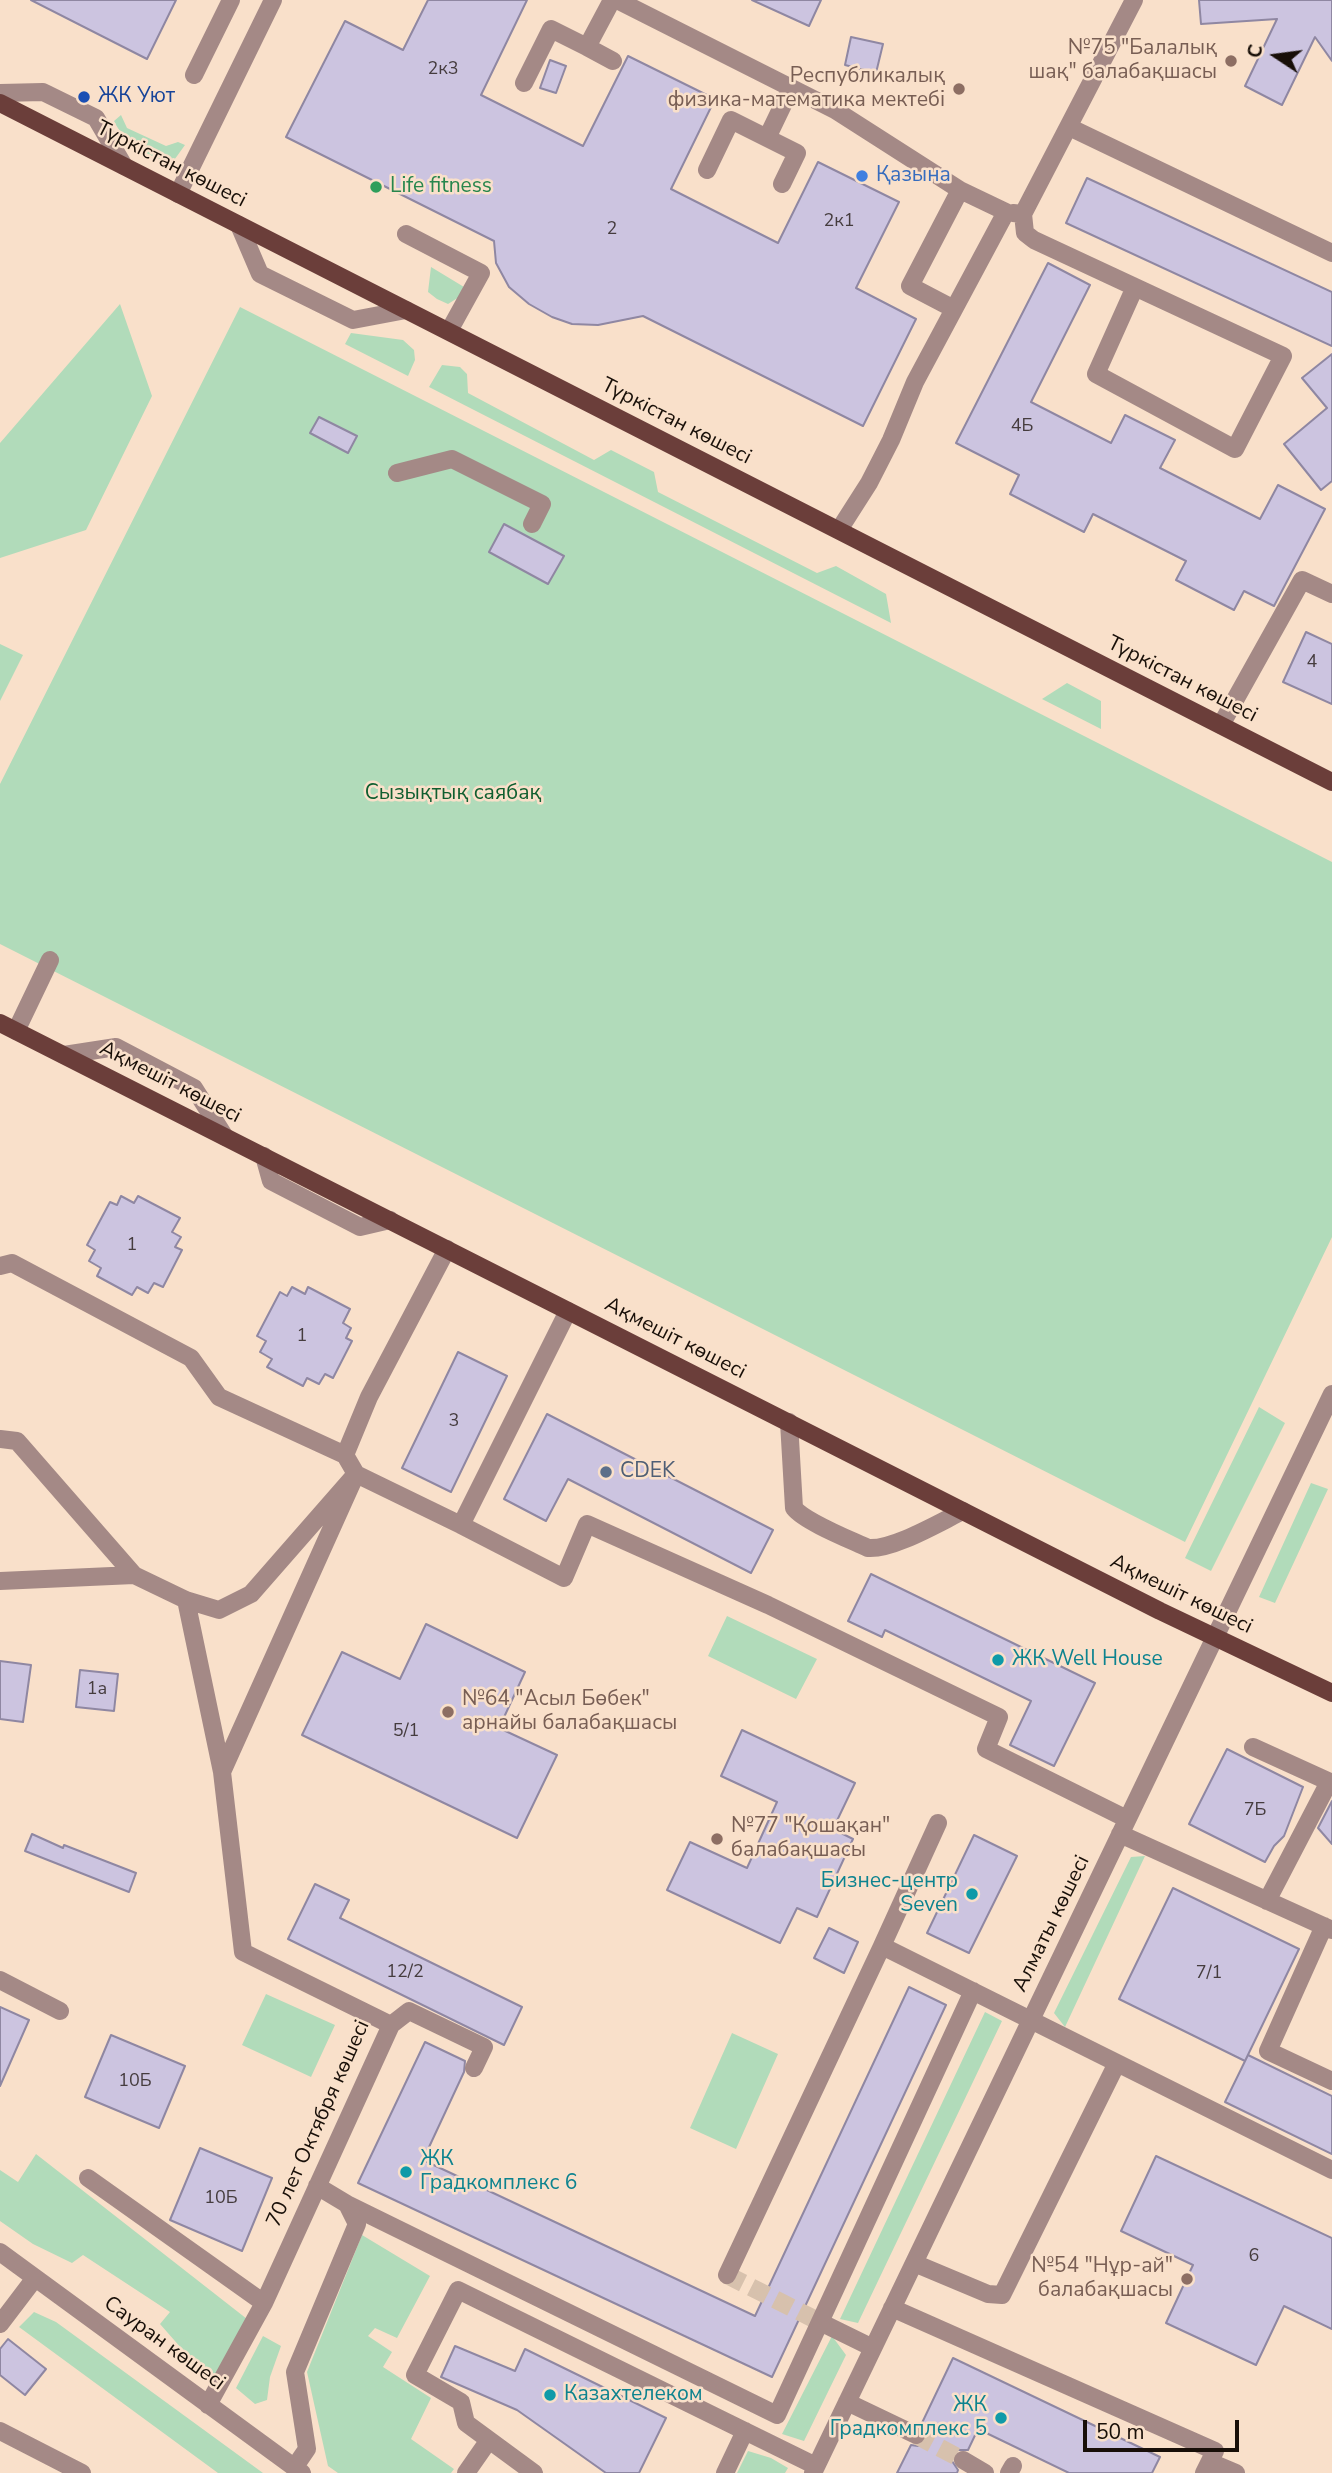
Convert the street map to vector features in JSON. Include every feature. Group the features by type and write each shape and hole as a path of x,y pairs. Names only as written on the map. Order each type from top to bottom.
{"main road":[{"name":"Түркістан көшесі","path":"0,103 1332,782"},
{"name":"Ақмешіт көшесі","path":"8,1027 963,1511 1332,1693"}],"street":[{"path":"194,75 231,0"},
{"path":"178,194 273,0"},
{"path":"587,47 615,0 835,110 960,190 1014,213 1025,233 1034,240 1135,287 1283,356 1235,449 1096,374 1135,287"},
{"path":"839,530 869,483 891,440 915,382 954,309 1069,127 1134,0"},
{"path":"524,83 551,29 613,61"},
{"path":"767,138 791,88"},
{"path":"0,93 43,92 96,118 124,166"},
{"path":"707,170 731,120 797,153 782,184"},
{"path":"1069,127 1332,253"},
{"path":"954,309 910,286 960,190"},
{"path":"239,225 260,274 353,320 406,310"},
{"path":"406,234 481,273 449,331"},
{"path":"397,473 452,460 542,504 532,524"},
{"path":"1221,725 1302,580 1332,594"},
{"path":"8,1027 50,960"},
{"path":"64,1055 116,1047 194,1088 225,1137"},
{"path":"345,1455 369,1397 416,1303 447,1249"},
{"path":"0,1266 12,1263 191,1358 219,1397 345,1455 356,1474 564,1578 587,1524 768,1605 999,1717 986,1749 1124,1826 1267,1900 1328,1928 1268,2051 1332,2081"},
{"path":"461,1525 568,1311"},
{"name":"Алматы көшесі","path":"814,2470 1332,1394"},
{"path":"789,1422 794,1508 798,1513 828,1529 875,1549 893,1544 963,1511"},
{"path":"0,1439 17,1441 134,1574 186,1600 219,1610 251,1594 356,1474"},
{"path":"222,1772 356,1474"},
{"path":"0,1581 134,1574"},
{"name":"70 лет Октября көшесі","path":"186,1600 222,1772 243,1952 391,2025 264,2303 208,2405"},
{"path":"1253,1747 1331,1782 1267,1900"},
{"path":"727,2275 938,1823"},
{"path":"882,1946 1332,2169"},
{"path":"0,1980 60,2011"},
{"path":"317,2186 347,2204 777,2415 973,1991"},
{"path":"391,2025 409,2011 484,2047 474,2068"},
{"path":"914,2263 988,2294 1002,2295 1117,2063"},
{"path":"88,2178 264,2303"},
{"path":"298,2470 307,2449 295,2372 357,2224 347,2204"},
{"name":"Сауран көшесі","path":"0,2252 298,2470"},
{"path":"0,2324 35,2278"},
{"path":"534,2473 466,2423 461,2402 415,2375 457,2290 745,2431 814,2470"},
{"path":"892,2308 1215,2451 1207,2467 1236,2473"},
{"path":"820,2322 873,2348"},
{"path":"847,2402 916,2435"},
{"path":"0,2431 82,2473"},
{"path":"725,2473 745,2431"},
{"path":"466,2473 489,2440"},
{"path":"963,2460 985,2473"}],"green space":[{"path":"121,115 127,128 166,146 178,142 185,145 172,163 155,157 138,148 118,129 114,121"},
{"path":"431,267 464,287 464,294 448,304 428,292"},
{"path":"120,304 152,396 86,530 0,558 0,443"},
{"name":"Сызықтық саябақ","path":"240,307 1332,862 1332,1237 1185,1542 0,944 0,784"},
{"path":"351,333 403,340 414,350 415,360 408,376 345,344"},
{"path":"442,365 460,367 467,374 468,393 594,460 611,450 654,472 658,492 817,573 836,566 886,594 891,623 429,387"},
{"path":"0,644 23,655 0,701"},
{"path":"1067,683 1101,701 1101,729 1042,699"},
{"path":"1259,1407 1285,1423 1211,1571 1185,1558"},
{"path":"1311,1483 1328,1489 1275,1603 1259,1597"},
{"path":"727,1616 817,1659 796,1699 708,1656"},
{"path":"1145,1856 1065,2027 1054,2013 1131,1857"},
{"path":"266,1994 335,2025 311,2077 242,2045"},
{"path":"985,2012 1002,2021 858,2323 840,2319"},
{"path":"732,2033 778,2054 736,2149 690,2128"},
{"path":"36,2154 247,2319 211,2382 160,2324 170,2312 83,2255 72,2263 33,2244 0,2221 0,2170 18,2182"},
{"path":"362,2235 430,2276 397,2338 375,2328 368,2336 392,2352 383,2367 431,2398 411,2439 454,2469 451,2473 338,2473 328,2466 307,2372"},
{"path":"34,2312 56,2322 263,2473 218,2473 19,2327"},
{"path":"263,2336 281,2346 270,2377 267,2400 255,2404 236,2388"},
{"path":"832,2336 846,2355 804,2441 782,2434"},
{"path":"748,2451 771,2458 788,2468 785,2473 737,2473"}],"building":[{"path":"31,0 176,0 147,59"},
{"path":"428,0 527,0 481,95 583,146 628,56 715,99 671,189 778,243 818,162 899,202 856,288 916,319 863,426 643,316 598,325 572,324 552,317 529,304 509,287 496,263 494,241 286,137 345,21 403,50"},
{"path":"752,0 821,0 809,26"},
{"path":"1199,0 1332,0 1332,61 1315,37 1282,105 1245,86 1277,19 1201,24"},
{"path":"851,37 883,44 876,73 845,65"},
{"path":"550,60 566,66 556,93 540,88"},
{"path":"1087,178 1332,292 1332,346 1066,223"},
{"path":"1048,263 1090,285 1031,402 1111,443 1125,415 1175,440 1160,468 1260,519 1278,485 1325,509 1274,606 1244,591 1234,610 1176,580 1186,561 1093,514 1084,532 1010,494 1019,475 956,443"},
{"path":"1332,354 1332,481 1321,490 1284,444 1327,408 1302,378"},
{"path":"319,417 357,436 348,453 310,433"},
{"path":"504,524 564,556 548,584 489,552"},
{"path":"1306,632 1332,644 1332,704 1283,682"},
{"path":"121,1196 134,1203 138,1196 180,1218 172,1232 181,1237 175,1247 182,1250 163,1287 154,1283 148,1293 137,1287 132,1295 97,1276 101,1268 89,1261 95,1250 87,1245 110,1202 117,1205"},
{"path":"292,1287 305,1294 308,1287 350,1309 343,1323 351,1328 346,1338 352,1341 333,1378 325,1374 319,1384 307,1378 303,1386 267,1367 272,1359 260,1352 266,1341 257,1336 280,1292 287,1296"},
{"path":"458,1352 507,1376 451,1492 402,1468"},
{"path":"547,1414 773,1530 751,1573 568,1479 546,1521 504,1499"},
{"name":"ЖК Well House","path":"871,1574 1095,1683 1054,1766 1010,1745 1031,1701 885,1630 882,1637 848,1621"},
{"path":"426,1624 525,1672 499,1728 557,1755 517,1838 302,1735 342,1652 400,1679"},
{"path":"0,1661 31,1665 23,1722 0,1719"},
{"path":"80,1670 118,1674 114,1711 76,1707"},
{"path":"742,1730 855,1783 833,1829 853,1839 817,1917 797,1908 780,1943 667,1890 690,1842 747,1868 777,1802 721,1776"},
{"path":"1227,1749 1303,1787 1284,1836 1274,1846 1265,1862 1189,1824"},
{"path":"1332,1801 1332,1844 1318,1828"},
{"path":"32,1834 63,1848 64,1845 136,1873 129,1892 25,1851"},
{"name":"Бизнес-центр Seven","path":"974,1835 1017,1856 969,1953 927,1933"},
{"path":"315,1884 349,1900 340,1918 522,2007 504,2045 288,1939"},
{"path":"1173,1888 1299,1949 1245,2061 1119,1999"},
{"path":"829,1928 858,1942 844,1973 814,1958"},
{"name":"ЖК Градкомплекс 6","path":"909,1987 946,2005 772,2377 358,2183 425,2042 465,2061 464,2072 423,2160 755,2316"},
{"path":"0,2007 29,2020 0,2086"},
{"path":"111,2035 185,2066 159,2128 85,2097"},
{"path":"1248,2055 1332,2096 1332,2154 1225,2102"},
{"path":"200,2148 272,2178 242,2251 170,2220"},
{"path":"1156,2156 1332,2238 1332,2329 1284,2306 1256,2365 1166,2323 1193,2265 1121,2231"},
{"path":"8,2339 46,2369 25,2395 0,2375 0,2349"},
{"name":"Казахтелеком","path":"455,2346 515,2371 525,2349 666,2418 639,2473 606,2473 517,2410 441,2377"},
{"name":"ЖК Градкомплекс 5","path":"953,2358 1160,2457 1152,2473 1069,2473 978,2429 968,2450 958,2450 953,2455 952,2461 957,2473 897,2473 911,2445 918,2446 926,2440 927,2433 921,2425"}],"tunnel":[{"path":"727,2275 820,2322"},
{"path":"916,2435 963,2460"}],"place":[{"name":"№75 \"Балалық шақ\" балабақшасы","path":"1231,61"},
{"name":"Республикалық физика-математика мектебі","path":"959,89"},
{"name":"ЖК Уют","path":"84,97"},
{"name":"Қазына","path":"862,176"},
{"name":"Life fitness","path":"376,187"},
{"name":"CDEK","path":"606,1472"},
{"name":"ЖК Well House","path":"998,1660"},
{"name":"№64 \"Асыл Бөбек\" арнайы балабақшасы","path":"448,1712"},
{"name":"№77 \"Қошақан\" балабақшасы","path":"717,1839"},
{"name":"Бизнес-центр Seven","path":"972,1894"},
{"name":"ЖК Градкомплекс 6","path":"406,2172"},
{"name":"№54 \"Нұр-ай\" балабақшасы","path":"1187,2279"},
{"name":"Казахтелеком","path":"550,2395"},
{"name":"ЖК Градкомплекс 5","path":"1001,2418"}]}
